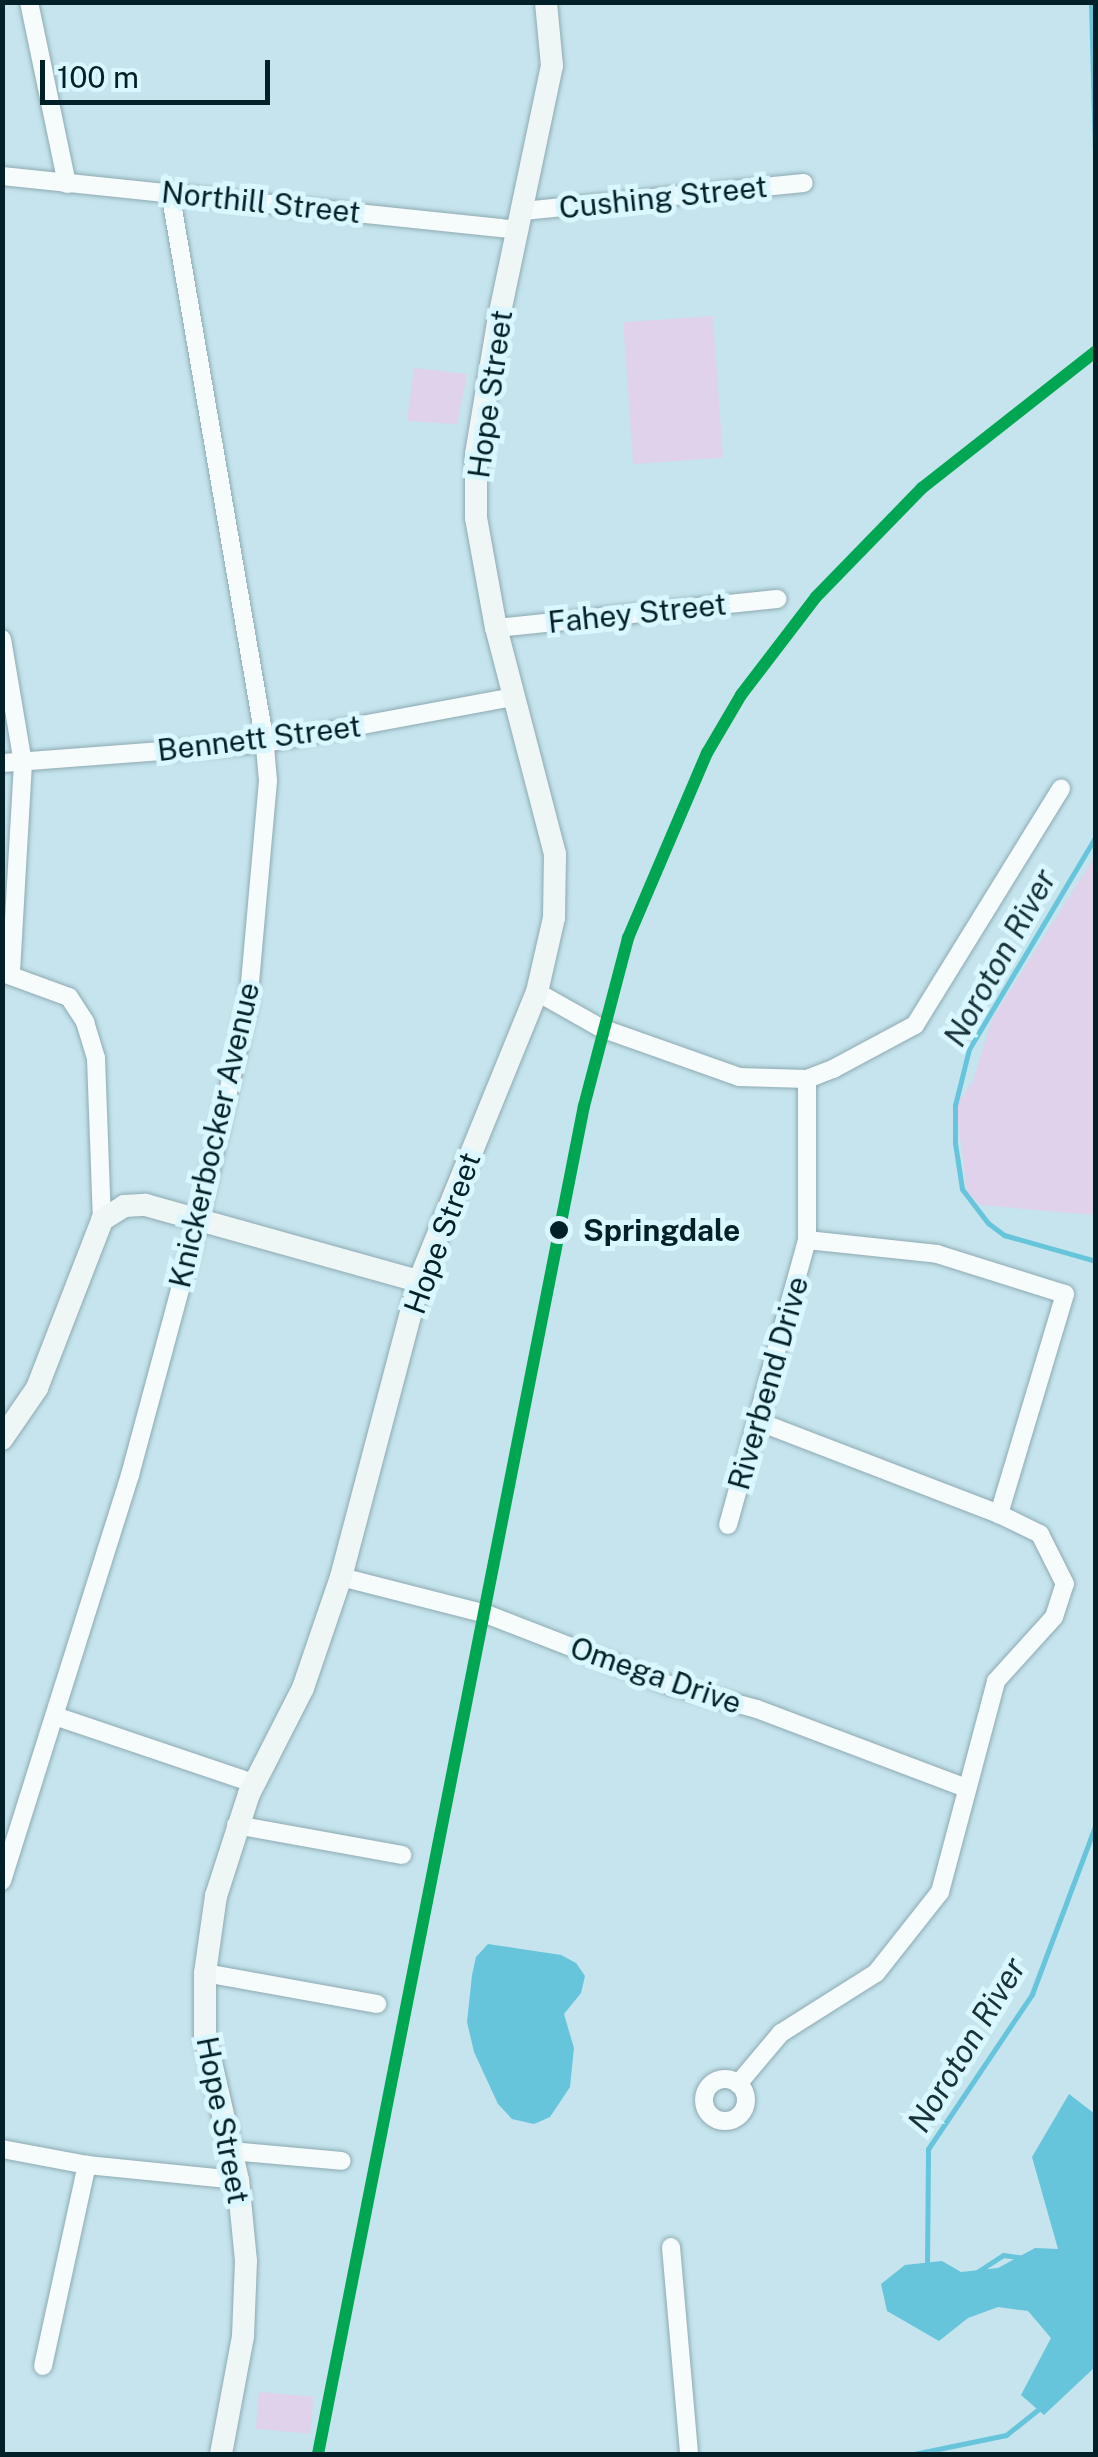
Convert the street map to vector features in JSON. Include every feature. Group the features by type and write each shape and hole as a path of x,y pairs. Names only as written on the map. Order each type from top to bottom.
{"main road":[{"name":"Hope Street","path":"222,2454 243,2336 246,2261 238,2180 204,2036 205,1973 216,1896 236,1825 303,1688 341,1578 419,1281 537,992 554,918 554,854 496,628 476,518 476,454 552,66 546,2"},
{"path":"2,1438 37,1388 102,1220 124,1206 146,1204 419,1281"}],"street":[{"path":"29,2 67,184"},
{"name":"Northill Street","path":"2,176 521,220"},
{"name":"Cushing Street","path":"521,220 804,183"},
{"name":"Knickerbocker Avenue","path":"2,1881 130,1474 199,1220 248,1006 268,781 265,743 170,192"},
{"name":"Fahey Street","path":"496,628 778,599"},
{"path":"2,639 24,762 7,973 69,997 92,1040 102,1220"},
{"name":"Bennett Street","path":"2,762 265,743 514,696"},
{"path":"537,992 602,1028 673,1056 755,1081 807,1079 915,1025 1061,789"},
{"name":"Riverbend Drive","path":"728,1525 807,1240 807,1079"},
{"path":"807,1240 937,1254 1066,1294 999,1514"},
{"path":"738,2084 781,2032 876,1973 940,1892 996,1681 1054,1617 1065,1584 1040,1534 999,1514 757,1420"},
{"name":"Omega Drive","path":"341,1578 486,1614 669,1685 757,1710 966,1788"},
{"path":"56,1716 254,1783"},
{"path":"236,1825 402,1855"},
{"path":"205,1973 378,2004"},
{"path":"2,2149 88,2165 238,2180"},
{"path":"231,2150 342,2161"},
{"path":"43,2366 88,2165"},
{"path":"671,2247 689,2454"}],"shaded area":[{"path":"713,316 723,458 633,464 623,322"},
{"path":"414,368 467,374 457,424 407,421"},
{"path":"1095,856 1095,1215 980,1205 967,1192 956,1105 973,1081 992,1019"},
{"path":"259,2392 314,2397 311,2434 256,2429"}],"water":[{"path":"488,1944 561,1955 576,1963 585,1976 581,1993 564,2014 574,2048 570,2087 550,2117 534,2124 512,2119 498,2104 474,2052 467,2022 472,1975 476,1957"},
{"path":"1069,2094 1095,2114 1095,2367 1044,2415 1021,2395 1051,2338 1028,2311 998,2307 968,2318 939,2341 887,2311 881,2284 905,2265 942,2261 961,2272 998,2268 1035,2248 1058,2249 1032,2157"}],"waterway":[{"name":"Noroton River","path":"1091,2 1096,188"},
{"name":"Noroton River","path":"1096,836 969,1049 955,1105 955,1143 962,1189 988,1223 1004,1235 1096,1261"},
{"name":"Noroton River","path":"927,2267 928,2149 1032,1994 1096,1824"},
{"name":"Noroton River","path":"977,2272 1003,2255 1025,2258"},
{"name":"Noroton River","path":"914,2454 1006,2435 1040,2408"}],"transit line":[{"path":"318,2454 584,1106 628,938 707,753 741,695 816,597 922,488 1096,351"}],"place":[{"name":"Springdale","path":"559,1230"}]}
